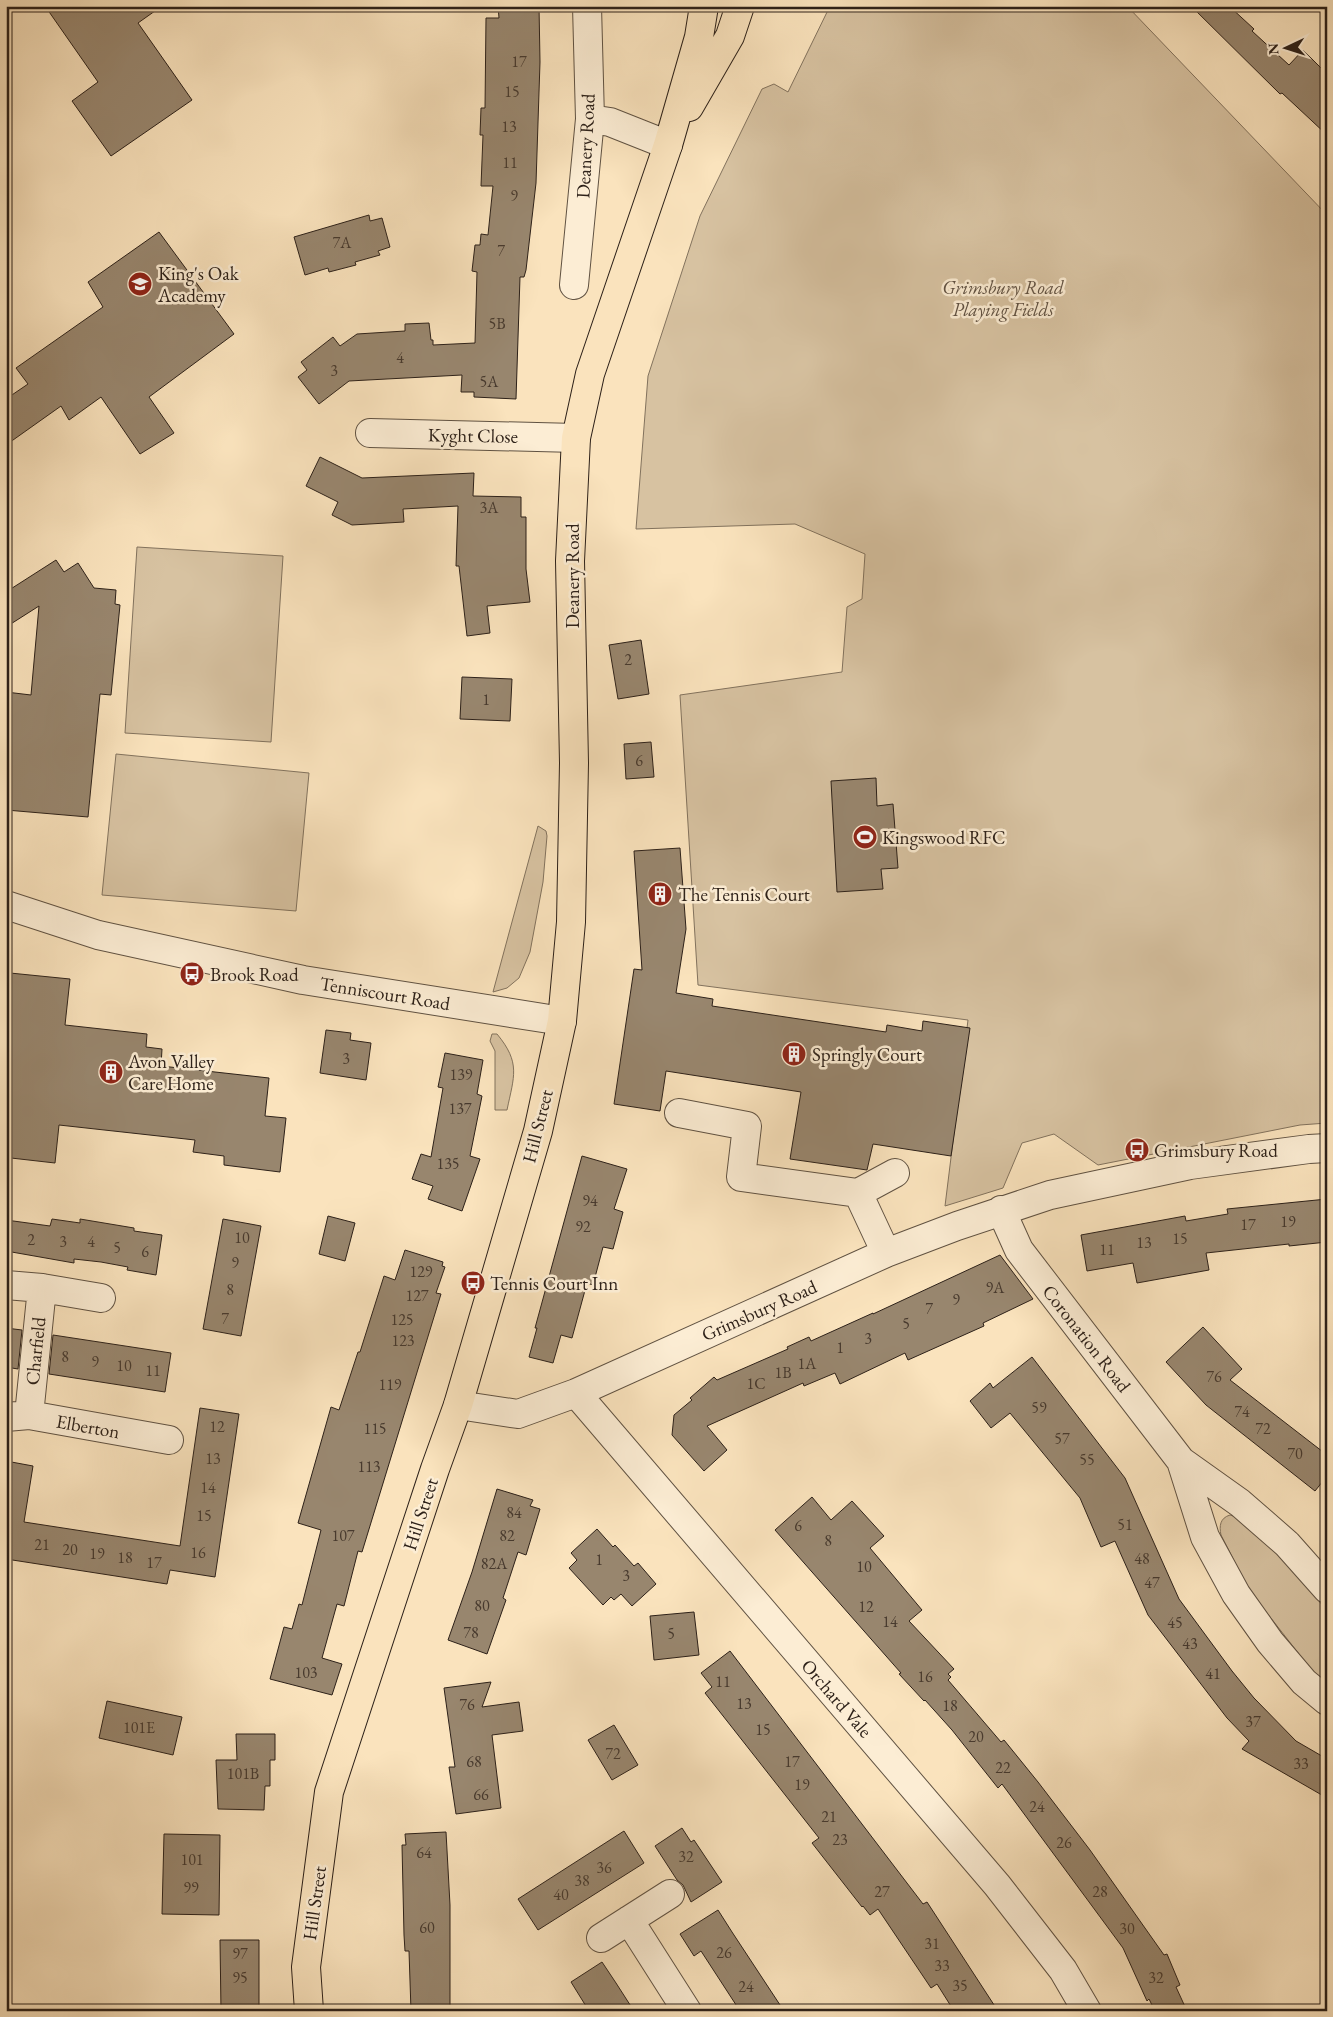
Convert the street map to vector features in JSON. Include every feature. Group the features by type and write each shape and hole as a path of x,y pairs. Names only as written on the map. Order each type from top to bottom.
{"main road":[{"name":"Deanery Road","path":"562,1021 571,922 574,763 570,561 576,438 590,374 668,145 699,37 704,6"},
{"name":"Deanery Road","path":"668,145 730,36 740,6"},
{"name":"Hill Street","path":"309,2011 306,1966 329,1792 431,1478 458,1405 538,1131 562,1021"}],"street":[{"name":"Deanery Road","path":"574,285 590,119 587,6"},
{"path":"590,119 610,122 668,145"},
{"name":"Kyght Close","path":"370,433 576,438"},
{"name":"Tenniscourt Road","path":"6,905 98,935 303,980 562,1021"},
{"path":"679,1113 747,1126 741,1177 858,1193 895,1173"},
{"name":"Grimsbury Road","path":"458,1405 518,1414 576,1393 886,1253 1001,1210 1050,1195 1190,1165 1327,1148"},
{"path":"858,1193 886,1253"},
{"name":"Coronation Road","path":"1001,1210 1019,1250 1181,1461 1240,1503 1274,1532 1327,1589"},
{"path":"6,1285 42,1288 101,1298"},
{"name":"Charfield","path":"18,1416 42,1288"},
{"name":"Orchard Vale","path":"576,1393 997,1885 1063,1970 1087,2011"},
{"name":"Elberton","path":"18,1416 169,1440"},
{"name":"Coronation Road","path":"1181,1461 1205,1537 1236,1594 1270,1642 1304,1682 1327,1701"},
{"path":"601,1938 670,1894"},
{"path":"629,1920 687,2011"}],"green space":[{"name":"Grimsbury Road Playing Fields","path":"830,6 1127,6 1327,215 1327,1123 1300,1125 1098,1165 1054,1134 1022,1143 1003,1188 945,1206 968,1020 698,985 680,695 842,672 847,607 862,599 865,554 795,524 636,529 648,376 700,216 762,89 774,84 788,92"},
{"path":"137,547 283,556 271,742 125,733"},
{"path":"116,754 309,773 296,911 102,895"},
{"path":"538,826 546,831 547,836 543,882 530,952 519,978 507,988 493,992"},
{"path":"492,1034 497,1034 505,1044 513,1062 513,1079 507,1110 495,1110 495,1051 490,1041"},
{"path":"1230,1515 1236,1517 1287,1562 1327,1611 1327,1682 1313,1672 1249,1590 1221,1535 1221,1523 1224,1518"}],"building":[{"path":"45,6 162,6 138,23 192,100 111,156 72,101 98,82"},
{"path":"498,6 539,6 540,62 536,183 526,270 524,277 520,277 516,399 474,397 474,392 461,392 462,375 349,381 319,404 298,377 307,370 301,362 333,337 340,346 357,334 405,331 405,324 429,323 433,345 475,343 477,272 472,271 475,245 480,245 481,234 488,235 493,186 481,186 483,135 480,135 481,108 485,108 486,18 499,18"},
{"path":"1191,6 1229,6 1254,29 1252,31 1289,65 1303,50 1327,74 1327,135 1282,93 1280,94"},
{"path":"369,215 370,221 382,218 390,247 378,251 380,255 355,262 356,265 329,272 328,268 305,275 294,237"},
{"path":"159,232 234,334 149,397 174,433 140,454 101,397 69,420 61,406 6,445 6,399 28,384 16,368 103,307 88,282"},
{"path":"320,457 362,478 474,473 473,496 521,497 521,517 526,517 526,569 530,602 487,606 490,633 467,636 459,566 456,566 458,506 403,509 404,522 352,525 332,515 338,502 306,486"},
{"path":"56,560 64,572 78,563 94,588 116,590 115,604 120,605 111,695 100,694 88,817 6,810 6,692 31,695 39,606 6,627 6,592"},
{"path":"641,640 649,694 618,699 609,645"},
{"path":"462,677 512,679 510,721 460,719"},
{"path":"651,742 654,777 626,779 624,744"},
{"name":"Kingswood RFC","path":"876,778 877,806 893,804 898,868 881,869 883,889 837,892 831,781"},
{"name":"Springly Court","path":"680,848 686,929 676,993 713,999 712,1006 886,1032 887,1025 922,1031 923,1021 970,1028 951,1156 873,1144 867,1170 790,1159 801,1092 666,1071 660,1111 614,1104 634,969 642,970 634,851"},
{"name":"Avon Valley Care Home","path":"10,973 70,979 65,1025 147,1034 146,1047 162,1049 161,1066 269,1078 265,1116 286,1118 280,1172 224,1165 224,1156 193,1152 195,1140 59,1125 55,1163 11,1158 11,1154 6,1154 6,984 9,984"},
{"path":"326,1030 351,1033 350,1040 371,1043 366,1080 320,1073"},
{"path":"445,1053 483,1060 477,1094 482,1096 470,1156 480,1159 462,1211 428,1199 433,1186 412,1179 421,1154 431,1157 443,1088 438,1087"},
{"path":"582,1156 627,1169 614,1209 623,1212 613,1249 603,1247 593,1285 587,1283 572,1338 561,1335 553,1363 529,1357 537,1328 535,1328"},
{"path":"1327,1199 1327,1242 1206,1253 1209,1270 1137,1283 1133,1263 1087,1271 1081,1235 1185,1216 1186,1221 1228,1214 1227,1209"},
{"path":"328,1216 355,1223 345,1261 319,1254"},
{"path":"52,1219 80,1223 80,1219 134,1228 134,1231 162,1235 156,1275 127,1270 128,1267 101,1262 74,1259 74,1263 6,1251 6,1220 50,1226"},
{"path":"223,1219 261,1226 241,1336 203,1329"},
{"path":"405,1250 443,1262 442,1266 445,1267 436,1293 441,1294 362,1552 358,1551 344,1606 337,1604 322,1658 342,1664 332,1695 270,1679 284,1627 292,1629 299,1604 302,1605 321,1530 298,1523 331,1407 339,1410 384,1276 395,1280"},
{"path":"1000,1255 1033,1299 983,1323 984,1326 908,1360 905,1353 840,1384 835,1373 804,1386 803,1383 707,1426 727,1450 704,1471 672,1435 674,1415 692,1400 690,1398 714,1377 717,1380 788,1349 787,1347 809,1337 811,1341"},
{"path":"1203,1327 1242,1369 1230,1380 1327,1455 1327,1476 1315,1491 1206,1405 1166,1362"},
{"path":"6,1328 22,1330 18,1369 6,1367"},
{"path":"53,1335 171,1353 165,1392 49,1374"},
{"path":"1032,1357 1125,1478 1179,1599 1254,1698 1296,1741 1327,1759 1327,1798 1242,1749 1249,1741 1227,1718 1148,1615 1115,1541 1101,1547 1080,1498 1010,1413 991,1428 970,1401 990,1383 993,1388"},
{"path":"200,1408 239,1414 215,1577 170,1570 167,1584 6,1559 6,1461 33,1466 24,1522 180,1546"},
{"path":"497,1489 533,1500 530,1506 540,1509 526,1555 518,1552 503,1598 506,1600 487,1654 448,1640 472,1572"},
{"path":"812,1497 831,1520 852,1501 884,1536 870,1548 922,1610 909,1621 954,1669 948,1674 951,1677 948,1680 1001,1742 1004,1740 1038,1782 1090,1850 1164,1955 1167,1954 1180,1985 1176,1987 1187,2011 1155,2011 1149,1999 1147,2001 1123,1948 1002,1784 998,1788 952,1730 899,1674 901,1673 775,1530"},
{"path":"597,1529 634,1566 638,1563 656,1584 632,1606 621,1594 614,1600 611,1597 603,1605 569,1568 577,1560 571,1553"},
{"path":"694,1612 699,1655 654,1660 650,1616"},
{"path":"730,1651 923,1904 927,1902 998,2011 954,2011 937,1984 931,1988 878,1909 870,1915 862,1907 812,1843 819,1838 705,1693 712,1687 701,1673"},
{"path":"491,1682 482,1707 519,1702 523,1731 492,1735 501,1808 456,1814 449,1767 455,1767 444,1688"},
{"path":"107,1701 182,1717 173,1755 99,1738"},
{"path":"614,1725 638,1765 612,1780 588,1740"},
{"path":"236,1734 275,1734 275,1760 270,1760 270,1786 265,1786 264,1810 218,1809 216,1760 237,1760"},
{"path":"682,1828 691,1842 694,1840 722,1882 691,1902 683,1885 677,1880 655,1846"},
{"path":"624,1831 644,1863 538,1930 518,1899"},
{"path":"446,1832 450,1905 450,2011 411,2011 409,1951 405,1951 404,1935 402,1845 406,1845 405,1834"},
{"path":"164,1834 220,1835 219,1915 162,1914"},
{"path":"718,1910 784,2011 740,2011 701,1951 694,1956 680,1934"},
{"path":"220,1940 259,1940 259,2011 221,2011"},
{"path":"602,1962 634,2011 589,2011 571,1982"}],"place":[{"name":"King's Oak Academy","path":"140,284"},
{"name":"Kingswood RFC","path":"865,837"},
{"name":"The Tennis Court","path":"660,894"},
{"name":"Brook Road","path":"192,974"},
{"name":"Springly Court","path":"794,1054"},
{"name":"Avon Valley Care Home","path":"111,1072"},
{"name":"Grimsbury Road","path":"1137,1150"},
{"name":"Tennis Court Inn","path":"473,1283"}]}
